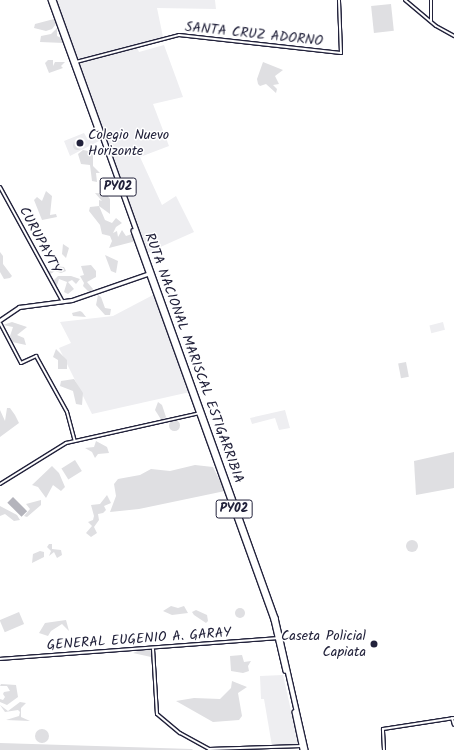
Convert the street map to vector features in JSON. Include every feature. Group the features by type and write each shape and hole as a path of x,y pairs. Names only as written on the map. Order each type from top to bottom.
{"highway":[{"name":"RUTA NACIONAL MARISCAL ESTIGARRIBIA","path":"52,0 276,618 304,748"},
{"name":"RUTA NACIONAL MARISCAL ESTIGARRIBIA","path":"151,272 279,638 304,748"}],"main road":[{"path":"0,322 19,307 63,302 151,272"}],"street":[{"name":"SANTA CRUZ ADORNO","path":"75,62 179,35 341,53 339,0"},
{"path":"405,0 431,21 454,36"},
{"path":"431,0 431,21"},
{"name":"CURUPAYTY","path":"0,187 63,302"},
{"path":"0,322 21,363 36,356 67,412 74,441"},
{"path":"0,484 74,441 200,414"},
{"name":"GENERAL EUGENIO A. GARAY","path":"0,659 279,638"},
{"path":"153,648 157,714 180,733 209,749 304,748"},
{"path":"384,750 383,729 453,718 454,725"}],"shaded area":[{"path":"55,0 215,0 216,9 157,8 163,37 136,45 139,52 164,45 183,97 153,104 169,146 140,157 162,205 176,196 194,232 147,253"},
{"path":"391,4 394,31 374,33 371,6"},
{"path":"54,19 56,24 52,29 46,31 34,28 35,24"},
{"path":"57,28 57,36 63,39 64,43 40,42 41,36 51,34"},
{"path":"48,60 53,60 53,66 55,62 65,62 61,66 63,68 49,73 45,63"},
{"path":"263,62 283,70 275,76 279,84 273,85 277,89 276,93 266,84 260,86 258,84 257,79"},
{"name":"Colegio Nuevo Horizonte","path":"84,133 88,140 97,136 99,141 70,156 64,141"},
{"path":"77,140 82,145 77,150 72,145"},
{"path":"83,150 93,152 93,166 100,173 96,173 97,182 92,181 90,165 81,164 78,154"},
{"path":"46,191 52,196 50,215 56,214 57,217 42,220 34,200 37,197 42,201"},
{"path":"95,193 106,194 110,199 110,214 99,206 99,200 102,201"},
{"path":"99,206 105,220 112,223 116,218 122,223 116,227 113,233 117,231 118,237 122,230 126,236 132,234 136,241 109,248 112,241 110,236 102,234 100,225 89,211 90,207"},
{"path":"63,244 69,248 66,258 62,254"},
{"path":"0,252 3,256 3,264 12,276 10,278 4,279 0,272"},
{"path":"105,255 118,261 116,273 111,271"},
{"path":"91,265 96,271 96,277 87,282 93,289 90,293 83,286 84,283 80,276 84,275 81,266"},
{"path":"56,266 64,267 66,271 61,273 55,271 49,275 48,272"},
{"path":"58,276 71,276 80,279 76,284 72,280 68,282 74,289 68,294 64,292 67,282 59,279 57,285 54,285 53,281"},
{"path":"98,295 101,297 105,308 111,309 110,315 105,315 96,305"},
{"path":"153,295 190,392 92,414 59,348 71,343 60,322 113,316"},
{"path":"80,311 86,317 73,316 72,313"},
{"path":"12,322 27,327 17,335 24,338 26,345 12,342 10,336 13,327 3,325"},
{"path":"443,322 445,330 431,333 429,325"},
{"path":"56,349 67,360 67,369 58,369 58,360 53,357"},
{"path":"406,362 409,377 401,378 398,364"},
{"path":"74,379 83,393 82,405 76,404 73,391 60,386 61,381"},
{"path":"158,402 162,405 166,417 162,421 155,410"},
{"path":"7,408 10,408 19,423 0,437 0,410 5,421"},
{"path":"285,410 290,428 279,430 275,418 252,424 250,418"},
{"path":"172,420 176,420 178,421 178,429 172,430 169,427 169,423"},
{"path":"96,441 107,447 109,453 98,454 95,458 92,452 85,448 94,447"},
{"path":"454,452 454,488 416,495 414,461"},
{"path":"75,460 82,471 68,480 61,468"},
{"path":"195,465 213,467 225,491 139,509 110,512 116,496 114,484 118,479 140,475 151,469 170,471"},
{"path":"52,466 59,473 65,487 61,491 53,485 46,498 38,487 32,485"},
{"path":"107,495 111,503 104,506 106,510 103,513 98,514 99,520 94,527 97,533 91,537 86,533 92,526 88,522 93,520 94,516 91,505 100,504"},
{"path":"13,497 27,511 21,517 7,503"},
{"path":"41,500 41,505 27,517 24,516 30,509 26,504"},
{"path":"0,506 17,515 20,520 14,521 5,514 0,516"},
{"path":"410,540 414,540 418,546 414,552 410,552 406,548 406,544"},
{"path":"49,544 52,544 52,549 61,550 62,555 57,558 54,552 49,556 51,551 47,547"},
{"path":"40,551 44,552 44,557 32,563 33,554"},
{"path":"171,606 178,608 184,606 188,613 172,615 163,611"},
{"path":"240,608 245,613 240,618 235,613"},
{"path":"196,610 207,615 208,621 206,623 194,615 192,612"},
{"path":"19,612 24,624 5,632 0,620"},
{"path":"66,620 69,631 62,624 51,631 48,636 39,633 45,623"},
{"path":"148,647 152,651 151,657 133,653"},
{"path":"242,655 244,662 251,661 248,666 249,671 243,673 231,671 230,656"},
{"path":"283,675 299,746 272,746 264,699 261,699 260,676"},
{"path":"232,681 247,687 238,693 242,716 239,720 213,722 176,701 194,698 220,699 231,688"},
{"path":"1,684 16,685 18,697 7,705 0,702 0,699 3,700 5,697 3,694 4,692 10,691 7,686 0,686"},
{"path":"20,702 26,703 21,708 21,717 30,721 6,720 19,716 20,712 18,710 5,712 0,705 8,711"},
{"path":"42,729 47,731 49,736 47,741 42,743 37,741 35,736 37,731"},
{"path":"0,743 192,749 193,750 0,750"}],"place":[{"name":"Colegio Nuevo Horizonte","path":"80,143"},
{"name":"Caseta Policial Capiata","path":"374,644"}]}
